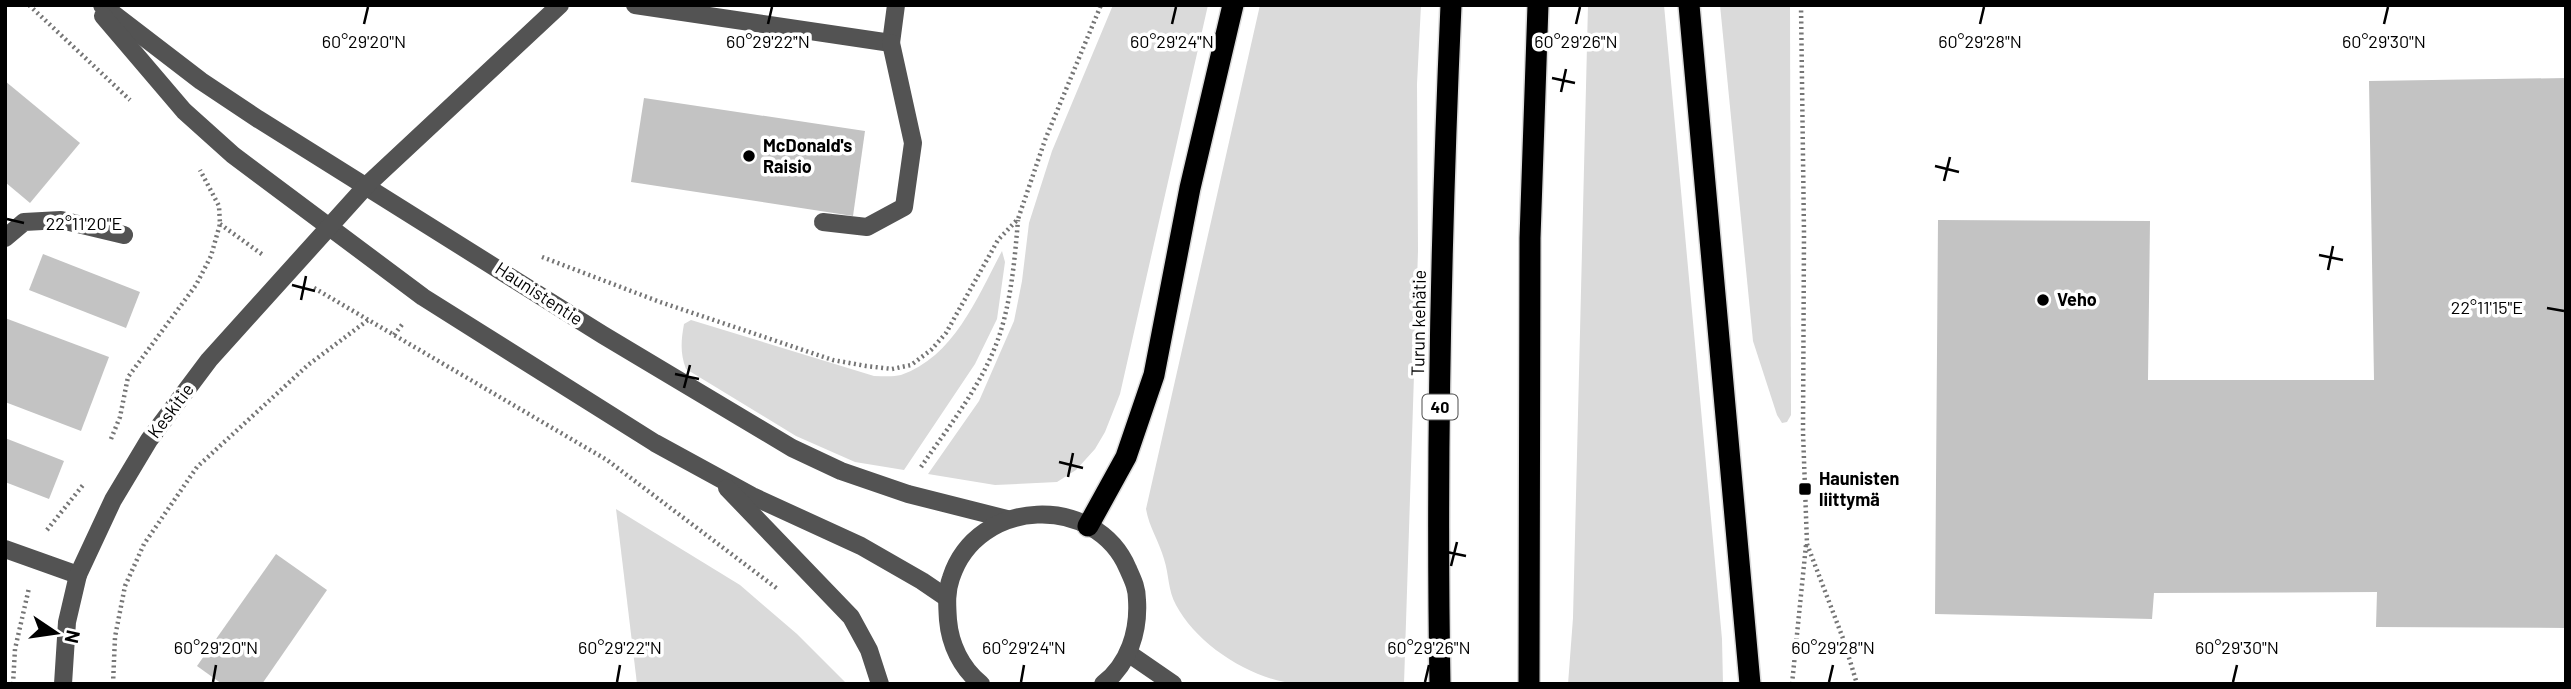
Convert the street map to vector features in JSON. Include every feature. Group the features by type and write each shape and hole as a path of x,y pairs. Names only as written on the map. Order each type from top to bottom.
{"highway":[{"path":"1088,526 1126,457 1154,375 1190,188 1233,5"},
{"name":"Turun kehätie","path":"1440,684 1438,551 1451,5"},
{"path":"1529,684 1530,238 1538,5"},
{"path":"1689,5 1750,684"}],"street":[{"path":"94,5 184,111 233,155 423,297 655,443 861,547 947,598"},
{"name":"Haunistentie","path":"102,5 201,81 603,335 792,448 841,471 908,494 1007,519"},
{"name":"Keskitie","path":"63,684 67,622 78,575 113,500 149,440 209,360 367,185 560,5"},
{"path":"635,5 891,43"},
{"path":"823,222 867,227 904,207 913,143 891,43 896,5"},
{"path":"5,238 24,222 61,220 124,235"},
{"path":"715,475 851,617 869,650 880,684"},
{"path":"981,684 960,660 949,635 947,598 951,576 968,548 992,526 1007,519 1047,513 1101,533 1124,557 1137,588 1139,622 1128,653 1103,684"},
{"path":"5,549 78,575"},
{"path":"1128,653 1173,684"}],"path":[{"path":"918,472 973,390 1002,330 1013,274 1018,219 1045,140 1101,5"},
{"path":"1792,684 1807,544 1803,432 1801,5"},
{"path":"534,254 660,302 833,360 892,369 911,365 931,350 946,333 998,240 1018,219"},
{"path":"113,684 115,637 125,586 144,544 197,467 308,365 368,320 607,460 783,593"},
{"path":"1807,544 1844,641 1857,684"},
{"path":"13,684 15,649 27,597"}],"shaded area":[{"path":"1113,5 1208,5 1120,394 1095,449 1076,470 1057,482 995,485 928,474 979,401 1014,321 1029,223 1052,151"},
{"path":"1260,5 1421,5 1417,84 1418,251 1404,684 1297,684 1262,676 1228,658 1197,634 1176,605 1160,546 1146,509"},
{"path":"1588,5 1664,5 1722,639 1723,684 1568,684 1573,618"},
{"path":"1720,5 1790,5 1791,415 1787,422 1782,423 1753,341"},
{"path":"1002,251 1005,262 997,319 975,364 904,470 855,462 796,436 686,369 682,336 684,324 691,320 874,376 901,375 920,366 950,340 973,305"},
{"path":"616,509 740,585 797,634 847,684 637,684"}],"building":[{"name":"Veho","path":"2566,78 2566,628 2376,627 2377,592 2154,593 2152,619 1935,614 1938,220 2150,221 2148,380 2374,380 2369,81"},
{"path":"5,81 80,143 30,203 5,182"},
{"path":"644,98 865,131 853,216 631,182"},
{"path":"43,254 140,292 126,328 29,290"},
{"path":"5,318 109,357 81,431 5,402"},
{"path":"5,438 64,461 49,499 5,482"},
{"path":"276,554 327,590 262,684 222,684 197,666"}],"place":[{"name":"McDonald's Raisio","path":"749,156"},
{"name":"Veho","path":"2043,300"},
{"name":"Haunisten liittymä","path":"1805,489"}]}
